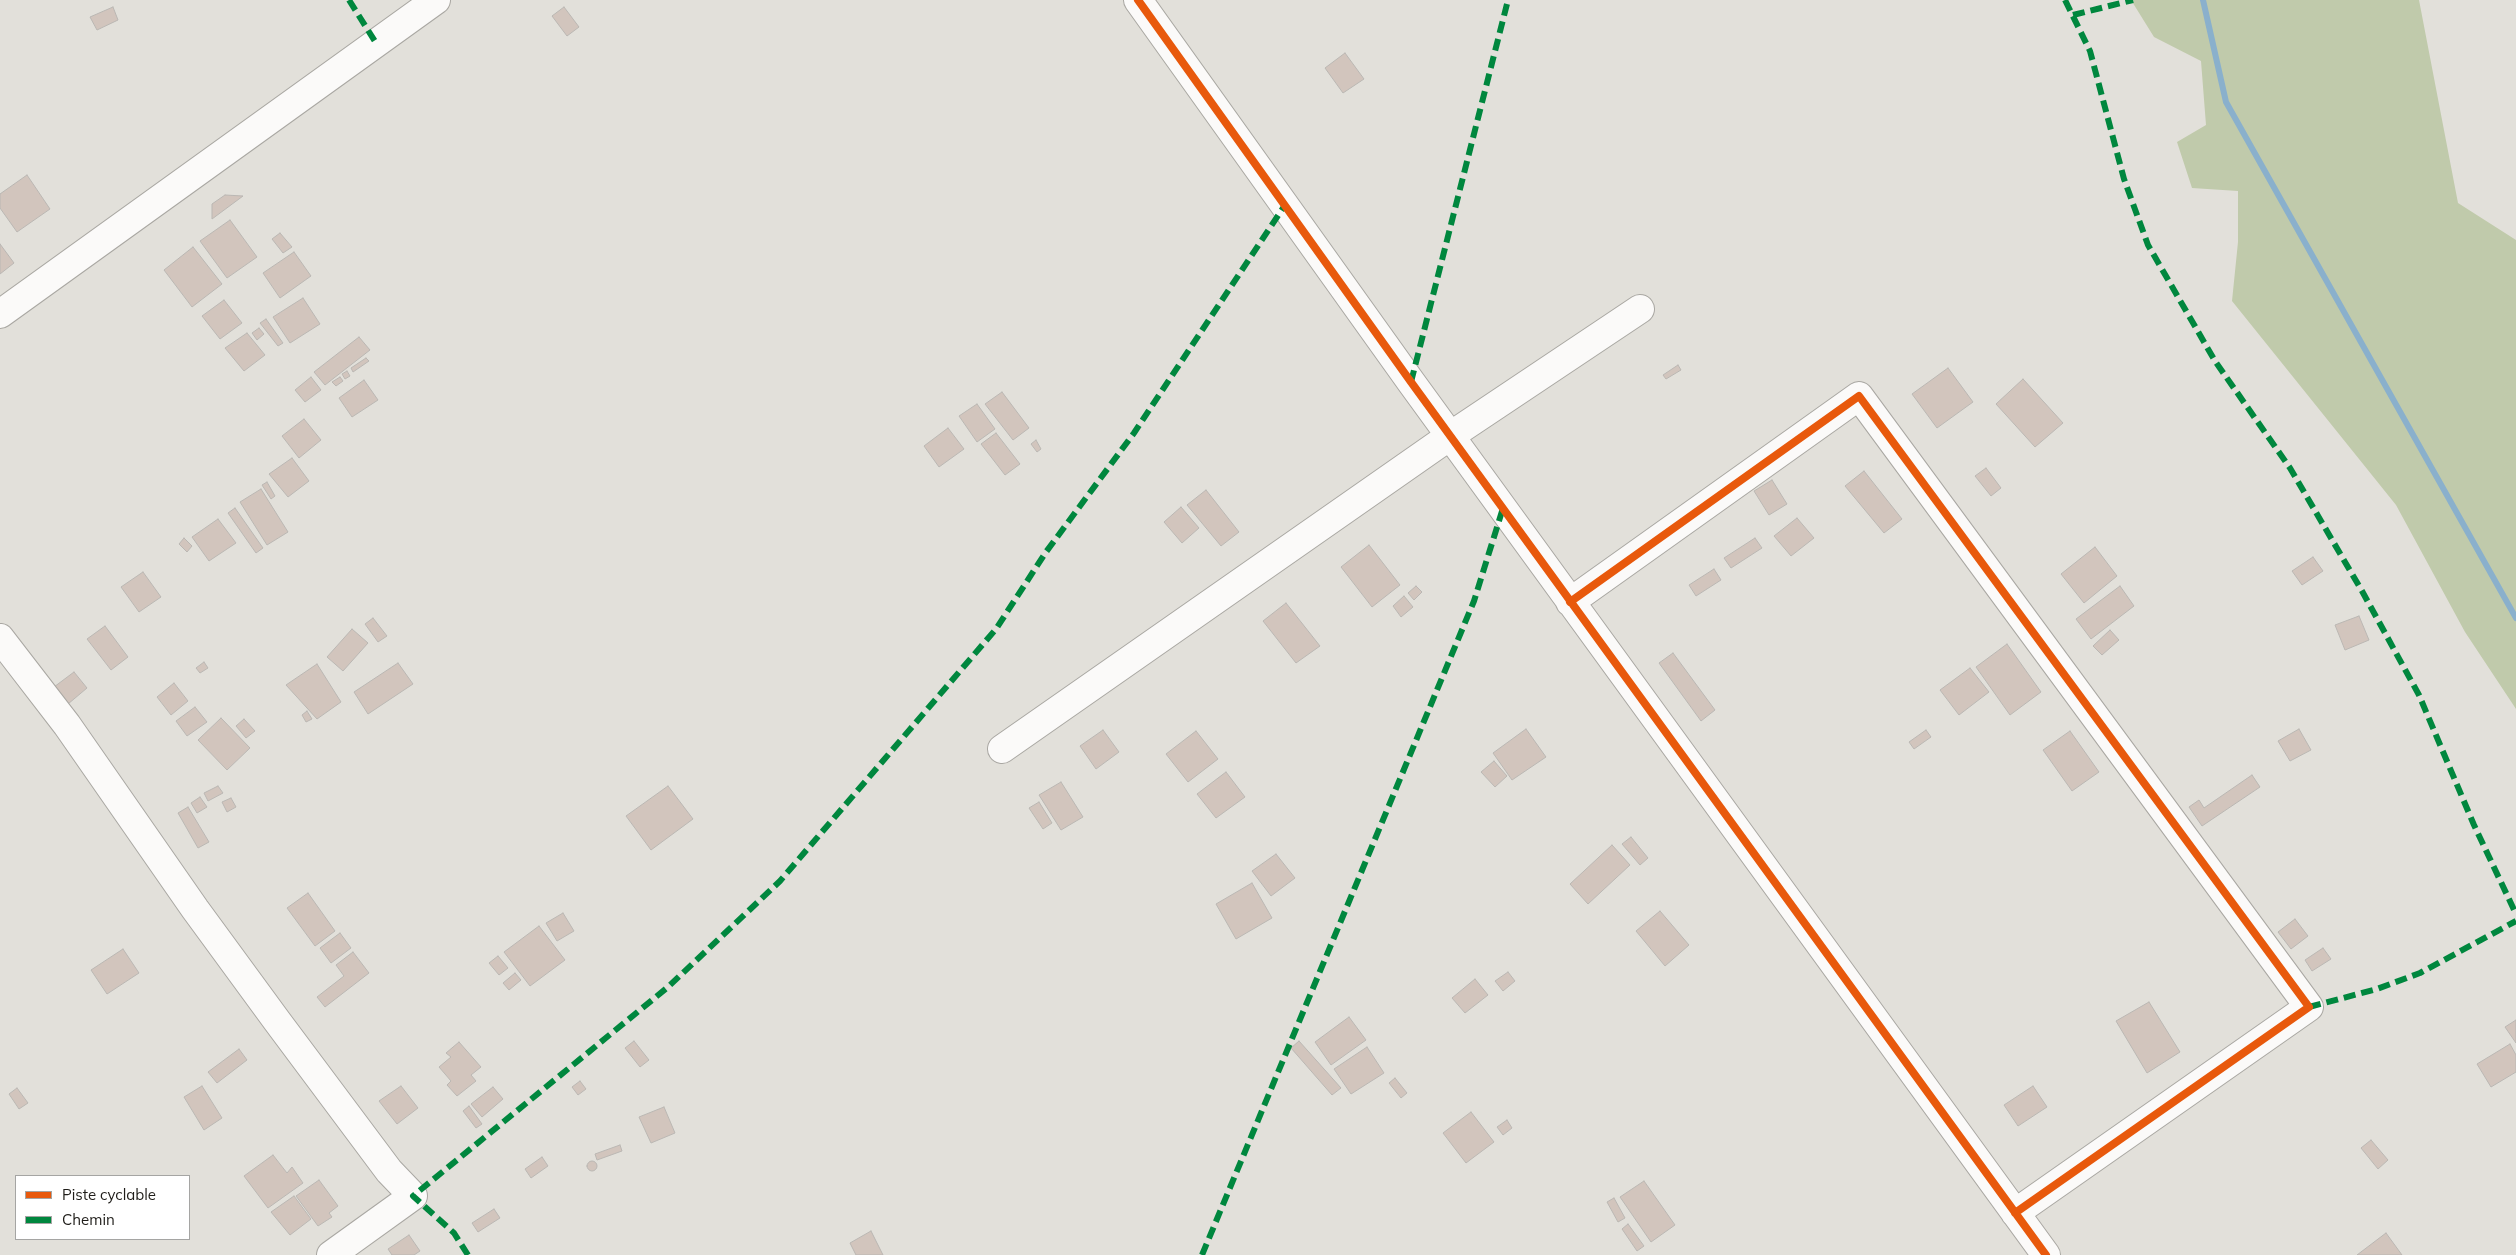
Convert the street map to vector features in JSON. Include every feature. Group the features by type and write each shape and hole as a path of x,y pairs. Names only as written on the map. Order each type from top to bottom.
{"street":[{"path":"0,314 436,0"},
{"path":"1138,0 1570,602 2046,1255"},
{"path":"1002,750 1450,436 1640,309"},
{"path":"1570,602 1859,396 2309,1008 2016,1213"},
{"path":"0,638 67,725 195,909 277,1021 390,1171 413,1196 331,1255"}],"green space":[{"path":"2131,0 2419,0 2458,203 2516,240 2516,709 2465,632 2396,505 2232,301 2238,242 2238,191 2192,188 2177,142 2206,125 2201,61 2154,37"}],"building":[{"path":"113,7 118,20 97,30 90,17"},
{"path":"564,7 579,27 567,36 552,16"},
{"path":"1345,53 1364,79 1343,93 1325,68"},
{"path":"27,175 50,209 17,232 0,208 0,194"},
{"path":"225,195 243,196 212,219 212,204"},
{"path":"230,220 257,257 227,278 200,241"},
{"path":"280,233 292,247 283,253 272,239"},
{"path":"0,244 14,263 0,274"},
{"path":"193,247 222,284 192,307 164,270"},
{"path":"294,252 311,276 280,298 263,273"},
{"path":"303,298 320,324 290,343 273,317"},
{"path":"224,300 242,323 220,339 202,316"},
{"path":"266,319 283,343 278,346 260,323"},
{"path":"259,328 264,334 257,340 252,333"},
{"path":"247,333 265,355 244,371 225,348"},
{"path":"359,337 370,350 325,385 314,372"},
{"path":"366,358 369,361 353,372 351,368"},
{"path":"1678,365 1681,370 1666,379 1663,375"},
{"path":"1948,368 1973,402 1937,428 1912,394"},
{"path":"347,371 350,376 345,379 342,374"},
{"path":"311,377 321,390 305,402 295,390"},
{"path":"340,377 343,381 336,386 332,382"},
{"path":"2023,379 2063,423 2035,447 1996,404"},
{"path":"364,380 378,400 352,417 339,398"},
{"path":"1002,392 1029,428 1013,440 985,404"},
{"path":"977,404 995,429 977,442 959,416"},
{"path":"304,419 321,440 299,458 282,436"},
{"path":"948,428 964,449 939,467 924,446"},
{"path":"996,433 1020,464 1005,475 981,444"},
{"path":"1036,440 1041,449 1037,452 1031,444"},
{"path":"292,458 309,481 288,497 269,474"},
{"path":"1986,468 2001,488 1991,496 1975,476"},
{"path":"1864,471 1902,519 1884,533 1845,486"},
{"path":"1772,480 1787,504 1769,515 1754,491"},
{"path":"267,482 275,496 271,499 262,485"},
{"path":"261,489 288,532 267,545 240,502"},
{"path":"1206,490 1239,532 1221,546 1187,505"},
{"path":"1181,507 1199,528 1182,543 1164,522"},
{"path":"235,508 263,548 256,553 228,513"},
{"path":"1797,518 1814,538 1791,556 1774,536"},
{"path":"218,519 236,543 209,561 192,537"},
{"path":"184,538 192,546 187,552 179,544"},
{"path":"1755,538 1762,548 1731,568 1724,558"},
{"path":"1369,545 1400,585 1372,607 1341,567"},
{"path":"2095,547 2117,576 2084,603 2061,574"},
{"path":"2313,557 2323,571 2302,585 2292,571"},
{"path":"1714,569 1721,580 1696,596 1689,585"},
{"path":"143,572 161,597 139,612 121,587"},
{"path":"1416,586 1422,592 1414,600 1408,593"},
{"path":"2120,586 2134,606 2091,639 2076,619"},
{"path":"1404,596 1413,607 1401,617 1393,606"},
{"path":"1286,603 1320,646 1296,663 1263,621"},
{"path":"2359,616 2369,640 2345,650 2335,625"},
{"path":"373,618 387,636 378,642 365,624"},
{"path":"105,626 128,657 111,670 87,639"},
{"path":"352,629 368,643 343,671 327,657"},
{"path":"2110,630 2119,640 2102,655 2093,646"},
{"path":"2007,644 2041,692 2010,715 1976,667"},
{"path":"1673,653 1715,710 1701,721 1659,663"},
{"path":"204,662 208,668 200,673 196,668"},
{"path":"398,663 413,684 368,714 354,692"},
{"path":"317,664 341,702 317,719 286,685"},
{"path":"1970,668 1989,692 1959,715 1940,690"},
{"path":"74,672 87,688 68,704 54,687"},
{"path":"174,683 188,701 171,715 157,697"},
{"path":"195,707 207,722 187,736 176,721"},
{"path":"307,711 312,719 306,722 302,715"},
{"path":"221,718 250,748 227,770 198,740"},
{"path":"244,719 255,731 246,738 236,726"},
{"path":"1526,729 1546,757 1512,780 1493,753"},
{"path":"2299,729 2311,750 2290,761 2278,741"},
{"path":"1103,730 1119,752 1096,769 1080,746"},
{"path":"1926,730 1931,737 1914,749 1909,742"},
{"path":"1196,731 1218,759 1188,782 1166,754"},
{"path":"2070,731 2099,772 2072,791 2043,750"},
{"path":"1494,761 1507,776 1495,787 1481,772"},
{"path":"1226,772 1245,797 1216,818 1197,794"},
{"path":"2252,775 2260,787 2202,826 2189,807 2199,800 2204,808"},
{"path":"1061,782 1083,817 1061,830 1039,795"},
{"path":"218,786 223,793 208,801 204,793"},
{"path":"668,786 693,819 651,850 626,816"},
{"path":"200,797 207,807 197,813 191,803"},
{"path":"231,798 236,807 227,812 222,802"},
{"path":"1039,802 1052,823 1043,829 1029,808"},
{"path":"188,807 209,842 198,848 178,813"},
{"path":"1631,837 1648,858 1640,865 1622,844"},
{"path":"1612,845 1630,865 1588,904 1570,884"},
{"path":"1276,854 1295,878 1271,896 1252,871"},
{"path":"1252,883 1272,918 1236,939 1216,904"},
{"path":"308,893 335,931 315,946 287,908"},
{"path":"1660,911 1689,945 1665,966 1636,931"},
{"path":"563,913 574,931 557,941 546,923"},
{"path":"2295,919 2308,936 2291,949 2278,932"},
{"path":"539,926 565,960 530,986 504,952"},
{"path":"340,933 351,948 331,963 320,948"},
{"path":"2323,948 2331,959 2312,971 2305,960"},
{"path":"123,949 139,973 107,994 91,970"},
{"path":"353,952 369,973 325,1007 317,997 344,976 336,965"},
{"path":"498,956 508,968 499,975 489,963"},
{"path":"1508,972 1515,981 1503,991 1495,981"},
{"path":"515,973 521,980 509,990 503,983"},
{"path":"1475,979 1488,995 1465,1013 1452,998"},
{"path":"2149,1002 2180,1052 2147,1073 2116,1021"},
{"path":"1349,1017 1366,1040 1331,1065 1315,1042"},
{"path":"2516,1020 2516,1043 2505,1027"},
{"path":"634,1041 649,1060 640,1067 625,1048"},
{"path":"1299,1041 1341,1088 1332,1095 1291,1048"},
{"path":"459,1042 481,1067 471,1075 476,1081 457,1096 447,1085 451,1081 439,1067 451,1057 446,1053"},
{"path":"2510,1044 2516,1055 2516,1072 2491,1087 2477,1064"},
{"path":"1367,1047 1384,1073 1351,1094 1334,1069"},
{"path":"239,1049 247,1060 217,1083 208,1072"},
{"path":"1395,1078 1407,1093 1401,1098 1389,1083"},
{"path":"580,1081 586,1089 578,1095 572,1087"},
{"path":"202,1086 222,1118 204,1130 184,1097"},
{"path":"401,1086 418,1108 397,1124 379,1101"},
{"path":"2033,1086 2047,1107 2018,1126 2004,1105"},
{"path":"493,1087 503,1099 482,1117 471,1104"},
{"path":"17,1088 28,1103 19,1109 9,1094"},
{"path":"469,1106 482,1124 476,1128 463,1111"},
{"path":"664,1107 675,1133 651,1143 639,1117"},
{"path":"1471,1112 1494,1142 1466,1163 1443,1133"},
{"path":"1507,1120 1512,1128 1503,1135 1497,1127"},
{"path":"2371,1140 2388,1160 2378,1169 2361,1148"},
{"path":"620,1145 622,1151 597,1160 595,1154"},
{"path":"273,1155 287,1173 292,1167 303,1183 268,1208 244,1176"},
{"path":"542,1157 548,1166 531,1178 525,1169"},
{"path":"590,1161 594,1161 597,1166 596,1170 590,1171 587,1168 587,1164"},
{"path":"319,1180 338,1206 329,1213 332,1217 318,1226 296,1196"},
{"path":"1644,1181 1675,1225 1651,1242 1620,1197"},
{"path":"294,1196 311,1219 290,1235 271,1212"},
{"path":"1614,1198 1625,1218 1618,1222 1607,1202"},
{"path":"494,1209 500,1218 478,1232 472,1223"},
{"path":"1628,1224 1644,1246 1637,1251 1622,1229"},
{"path":"871,1231 883,1255 856,1255 850,1243"},
{"path":"2386,1233 2402,1255 2357,1255"},
{"path":"409,1235 420,1251 414,1255 392,1255 388,1249"}],"waterway":[{"path":"2203,0 2226,102 2516,618"}],"marked path":[{"path":"349,0 376,43"},
{"path":"1411,382 1508,0"},
{"path":"2065,0 2090,51 2124,179 2148,245 2215,361 2290,468 2362,591 2419,695 2474,825 2516,914"},
{"path":"2073,15 2133,0"},
{"path":"468,1255 454,1233 413,1196 668,987 780,881 996,629 1046,552 1134,433 1285,205"},
{"path":"1202,1255 1474,601 1503,508"},
{"path":"2309,1007 2377,989 2420,973 2516,921"}],"cycle path":[{"path":"1138,0 1411,382 2046,1255"},
{"path":"1570,602 1859,396 2309,1007 2015,1213"}]}
